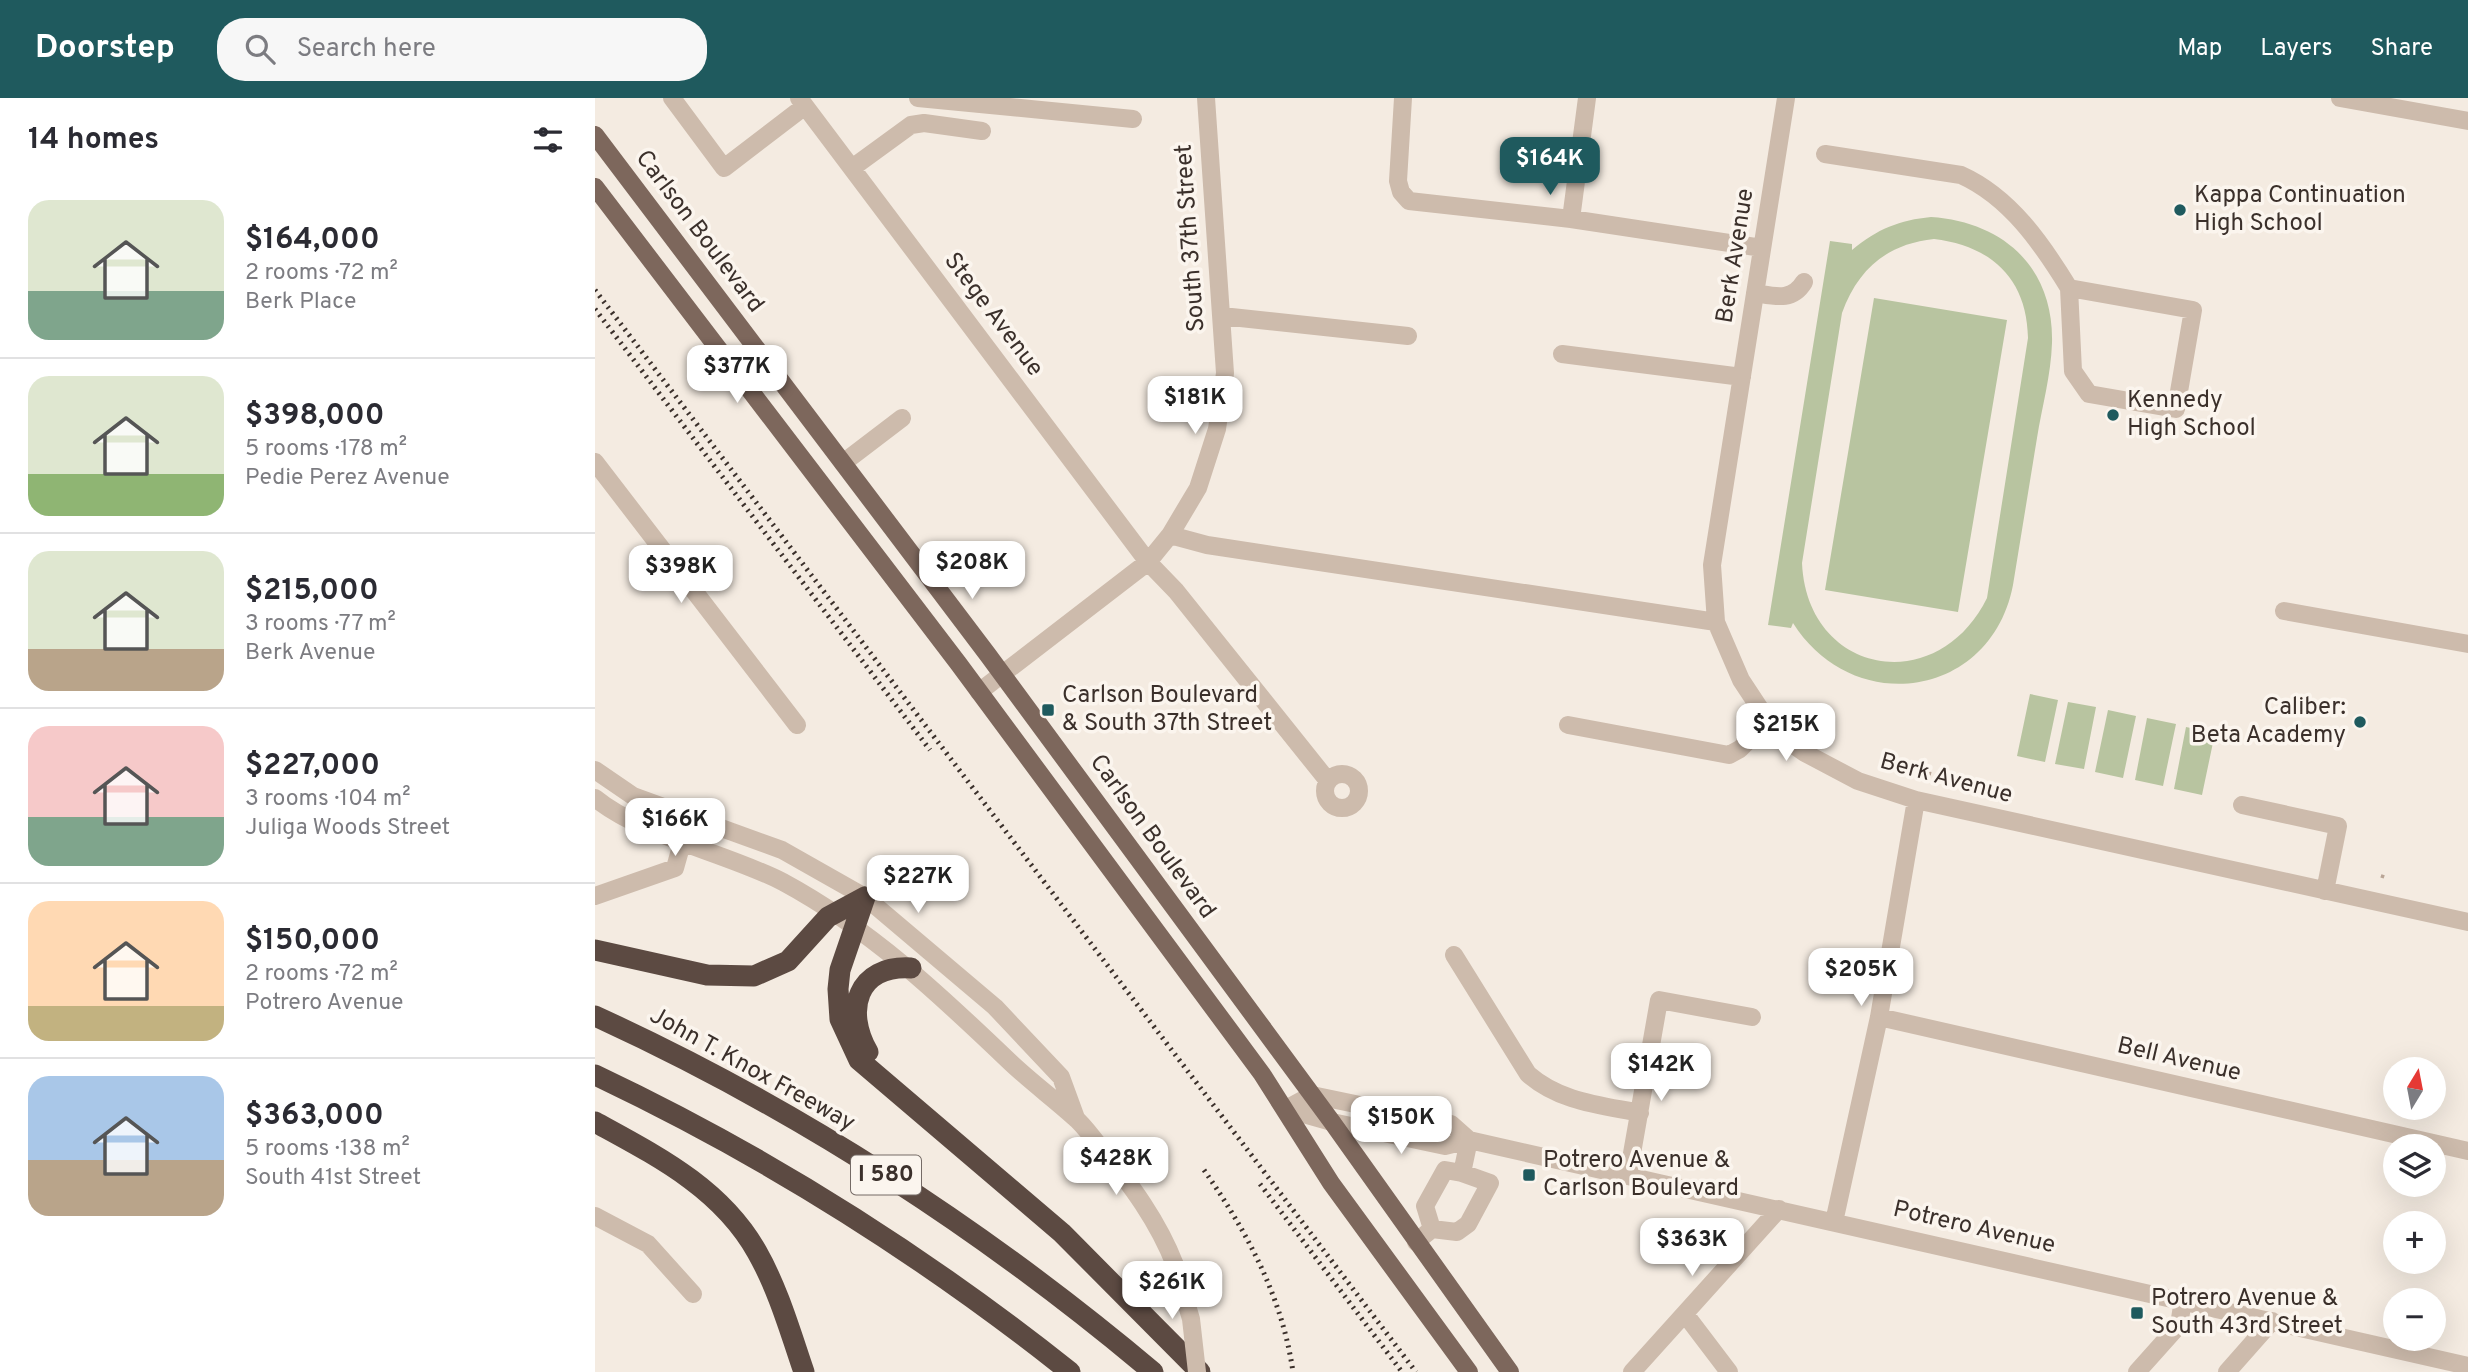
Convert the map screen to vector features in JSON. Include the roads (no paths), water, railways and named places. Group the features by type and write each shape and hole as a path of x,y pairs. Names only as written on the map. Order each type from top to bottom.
{"highway":[{"path":"595,950 707,975 754,976 780,966 795,955 820,925 835,912 865,897"},
{"path":"865,897 838,980 838,1009 843,1030 864,1067 1074,1244 1199,1372"},
{"path":"911,968 891,969 875,975 861,990 856,1010 857,1026 867,1049 911,1105"},
{"name":"John T. Knox Freeway","path":"595,1016 750,1094 886,1176 1017,1265 1153,1372"},
{"name":"I 580","path":"595,1075 724,1140 837,1206 957,1287 1070,1372"},
{"path":"595,1122 676,1168 707,1192 734,1220 766,1268 804,1372"}],"main road":[{"name":"Carlson Boulevard","path":"595,135 1003,675 1332,1122 1510,1372"},
{"path":"595,187 979,692 1286,1109 1331,1183 1469,1372"}],"street":[{"path":"672,98 724,167 802,102"},
{"path":"918,98 1133,119"},
{"name":"South 37th Street","path":"979,692 1148,562 1170,535 1198,488 1217,429 1224,373 1206,98"},
{"path":"1403,98 1398,181 1401,192 1409,201 1571,219 1762,248"},
{"path":"1571,219 1587,98"},
{"name":"Berk Avenue","path":"1786,98 1712,565 1716,622 1741,680 1776,733 1858,781 1916,800 2468,922"},
{"path":"2340,98 2468,121"},
{"name":"Stege Avenue","path":"802,102 1148,562 1176,591 1328,781"},
{"path":"852,168 911,125 924,123 982,131"},
{"path":"1825,154 1961,175 1982,184 2029,229 2069,288 2073,371 2089,394 2176,409 2193,310 2069,288"},
{"path":"1755,293 1791,296 1798,292 1804,282"},
{"path":"1222,316 1408,336"},
{"path":"1562,354 1742,377"},
{"path":"843,463 902,418"},
{"path":"595,462 797,725"},
{"path":"1170,535 1207,545 1716,622"},
{"path":"2284,611 2468,644"},
{"path":"1568,725 1729,755 1740,749 1767,722"},
{"path":"595,770 633,796 782,850 865,897 995,1007 1061,1077 1076,1118"},
{"path":"595,798 628,819 779,880 835,912 911,968 1042,1092 1076,1118 1140,1198 1175,1265 1191,1319 1199,1372"},
{"path":"1834,1222 1879,1017 1916,800"},
{"path":"2242,806 2338,826 2325,891"},
{"path":"595,896 675,869 690,815"},
{"path":"1454,955 1528,1074 1544,1088 1563,1097 1640,1114"},
{"path":"1628,1176 1659,1000 1752,1017"},
{"name":"Bell Avenue","path":"1879,1017 2468,1151"},
{"path":"1286,1109 1312,1095"},
{"name":"Potrero Avenue","path":"1312,1095 1451,1124 1469,1140"},
{"name":"Potrero Avenue","path":"1286,1109 1332,1122 1445,1146 1469,1140 2468,1366"},
{"path":"1462,1173 1469,1140"},
{"path":"1416,1242 1432,1229 1457,1232 1468,1224 1490,1183 1445,1170 1425,1206 1432,1229"},
{"path":"1632,1372 1779,1209"},
{"path":"595,1216 647,1244 693,1294"},
{"path":"2137,1372 2179,1325 2183,1300"},
{"path":"1685,1314 1729,1372"},
{"path":"2227,1372 2272,1321"}],"railway":[{"path":"595,290 1416,1372"},
{"path":"595,309 930,750"},
{"path":"1204,1170 1261,1266 1280,1317 1293,1372"},
{"path":"1260,1184 1402,1372"}],"place":[{"name":"Kappa Continuation High School","path":"2180,210"},
{"name":"Kennedy High School","path":"2113,415"},
{"name":"Carlson Boulevard & South 37th Street","path":"1048,710"},
{"name":"Caliber: Beta Academy","path":"2360,722"},
{"name":"Potrero Avenue & Carlson Boulevard","path":"1529,1175"},
{"name":"Potrero Avenue & South 43rd Street","path":"2137,1313"}]}
